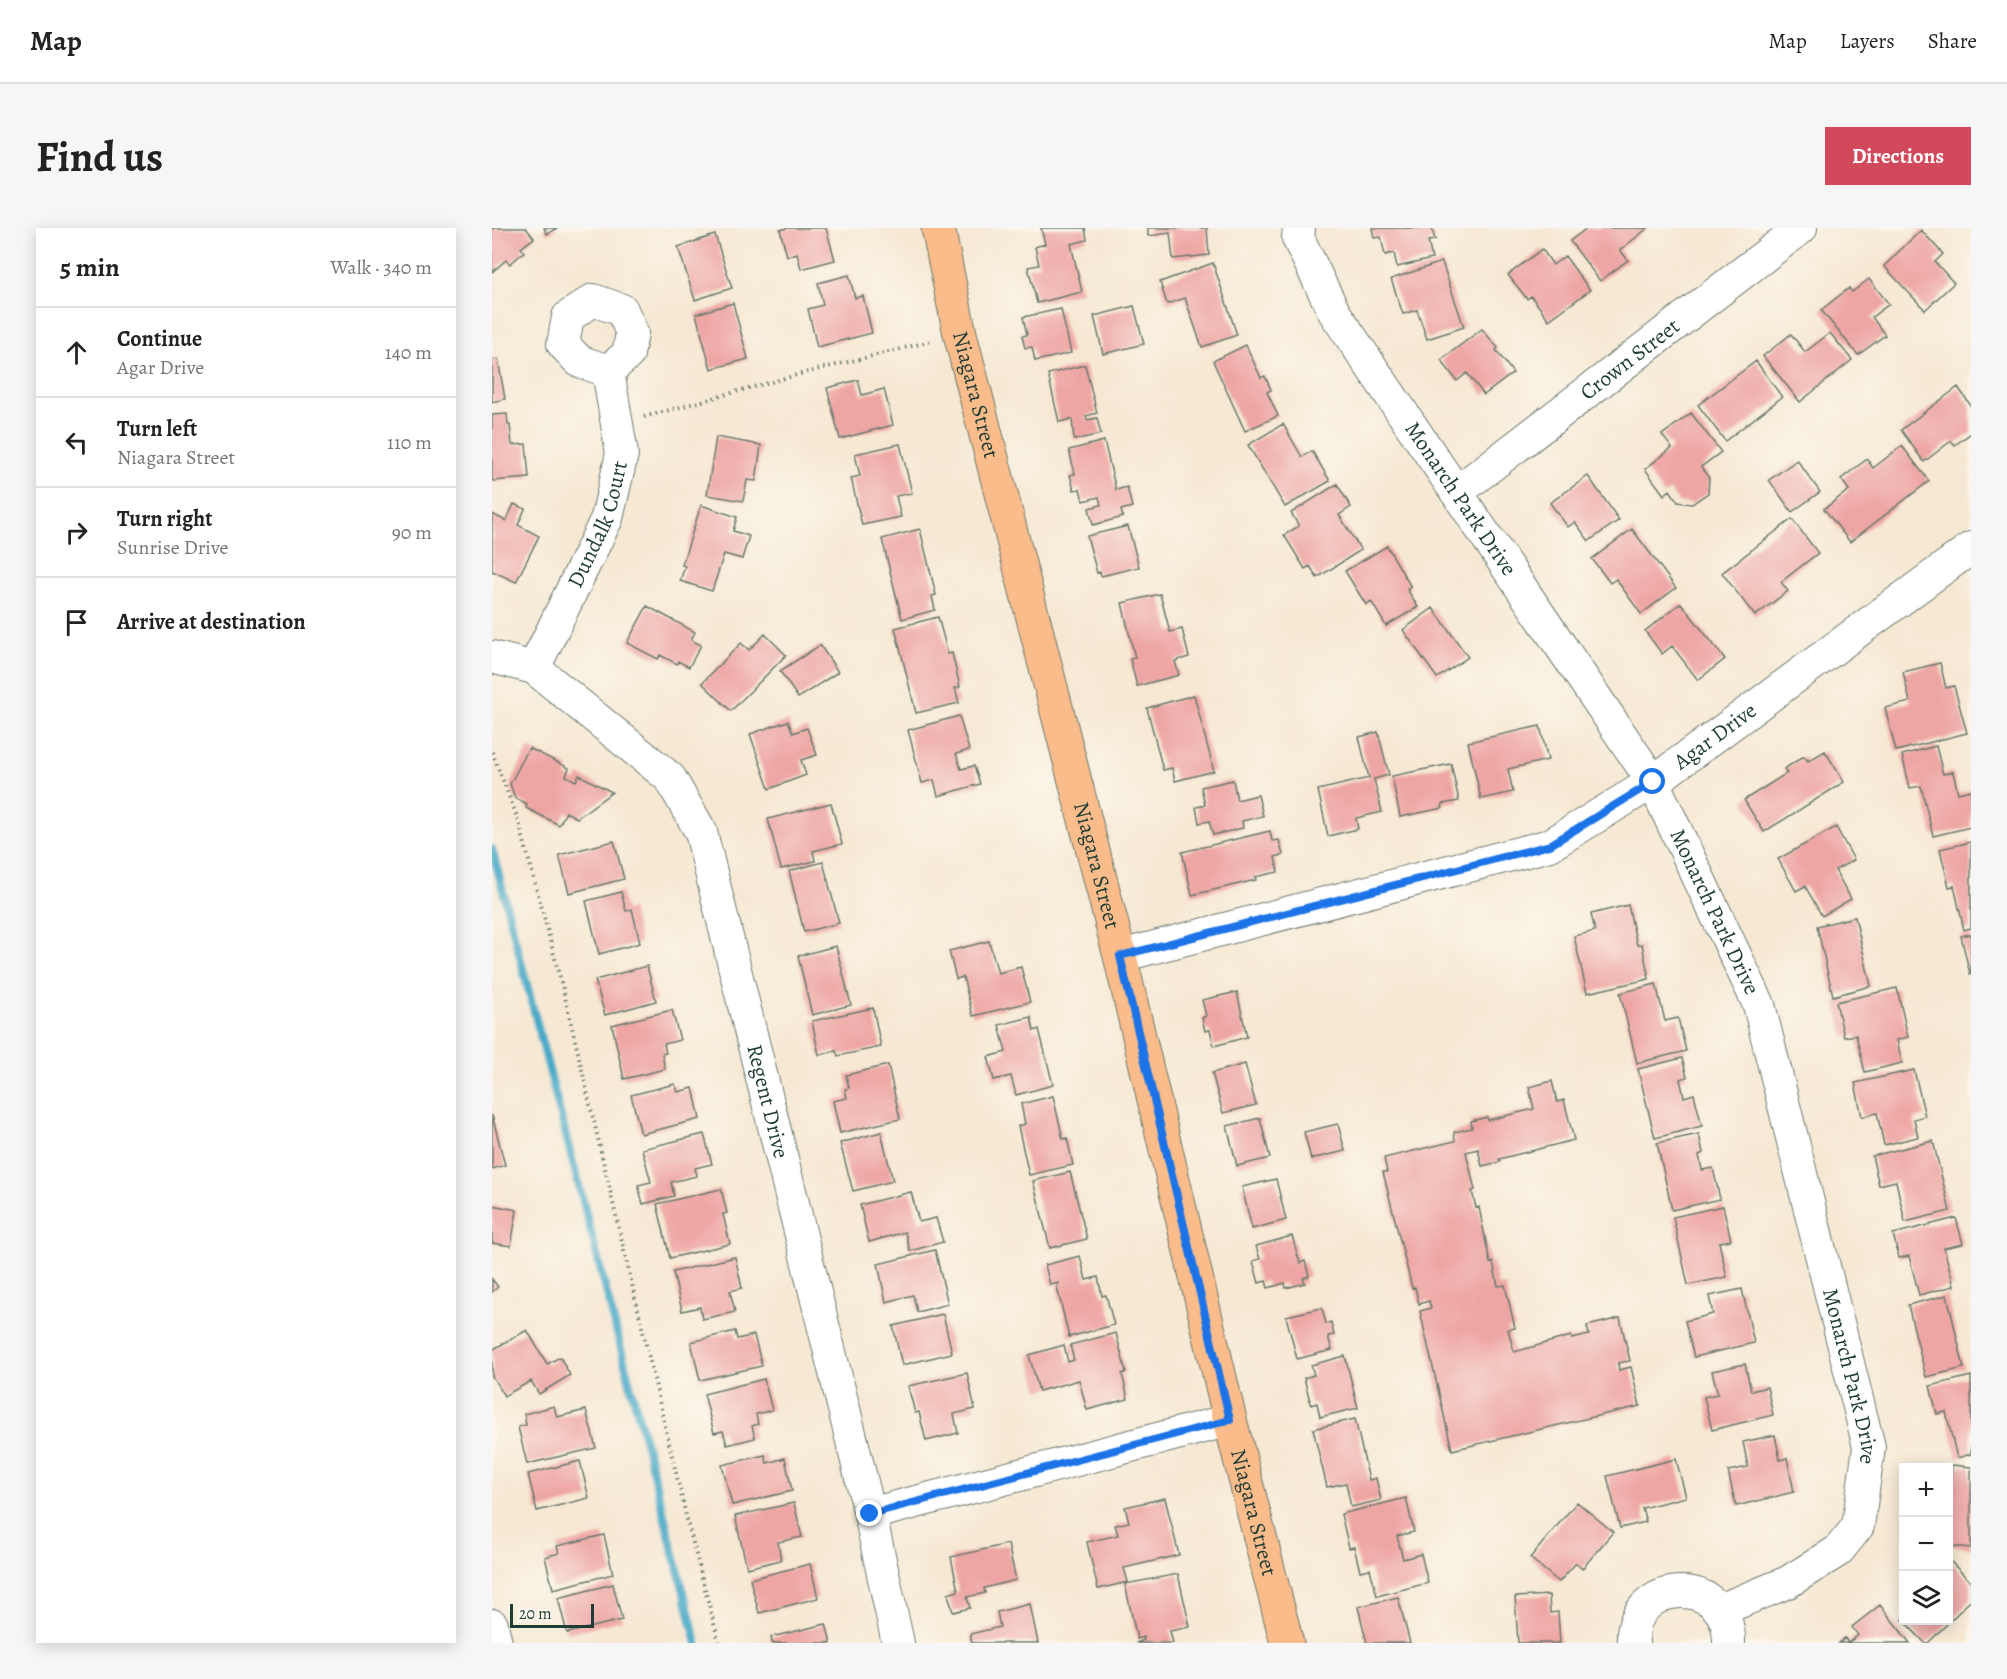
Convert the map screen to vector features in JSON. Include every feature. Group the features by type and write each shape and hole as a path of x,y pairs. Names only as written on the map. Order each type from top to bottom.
{"main road":[{"name":"Niagara Street","path":"938,228 960,334 1120,956 1230,1420 1287,1643"}],"street":[{"name":"Monarch Park Drive","path":"1299,228 1298,238 1334,312 1653,782 1759,1005 1869,1447 1858,1526 1838,1551 1788,1582 1720,1610"},
{"name":"Crown Street","path":"1457,492 1801,228"},
{"name":"Dundalk Court","path":"534,668 607,518 622,454 608,371"},
{"name":"Agar Drive","path":"1120,956 1550,845 1653,782 1971,548"},
{"name":"Regent Drive","path":"492,657 534,668 670,778 701,832 870,1514 898,1643"},
{"path":"870,1514 1230,1420"},
{"path":"1633,1643 1635,1625 1641,1611 1652,1600 1667,1593 1684,1590 1700,1594 1720,1610 1729,1632 1729,1643"},
{"path":"492,1624 496,1643"}],"path":[{"path":"617,425 804,373 960,334"},
{"path":"492,752 519,822 564,993 687,1520 719,1643"}],"building":[{"path":"492,228 526,228 534,238 521,248 524,252 510,264 506,260 492,272"},
{"path":"544,228 558,228 547,234"},
{"path":"826,228 835,260 801,269 797,253 787,256 780,230"},
{"path":"1041,228 1085,228 1087,240 1071,244 1082,292 1037,303 1028,267 1039,265 1035,247 1045,244"},
{"path":"1148,228 1207,228 1209,255 1173,259 1170,233 1148,236"},
{"path":"1372,228 1432,228 1435,240 1428,241 1432,259 1397,267 1394,253 1385,255 1381,237 1374,238"},
{"path":"1587,228 1648,228 1620,250 1628,260 1600,281 1570,241"},
{"path":"1921,230 1943,254 1935,262 1954,283 1925,310 1884,266"},
{"path":"715,235 732,288 695,300 678,247"},
{"path":"1542,249 1553,265 1565,256 1590,290 1549,320 1531,296 1527,299 1508,275"},
{"path":"1442,262 1464,327 1427,339 1417,310 1403,314 1391,279"},
{"path":"1213,263 1237,335 1202,347 1185,298 1167,304 1160,282"},
{"path":"849,275 855,298 863,296 872,333 817,347 808,309 823,305 818,283"},
{"path":"1869,279 1889,304 1872,317 1885,335 1858,355 1821,310 1849,288 1852,292"},
{"path":"733,303 748,359 711,369 696,314"},
{"path":"1134,306 1144,344 1103,354 1094,316"},
{"path":"1061,309 1071,353 1035,361 1032,347 1025,348 1022,336 1027,335 1023,317"},
{"path":"1482,329 1498,348 1496,350 1513,373 1484,395 1467,373 1457,381 1441,360"},
{"path":"1830,333 1852,360 1800,402 1763,356 1791,334 1805,352"},
{"path":"1246,345 1261,378 1265,376 1271,390 1267,392 1278,416 1245,431 1213,361"},
{"path":"498,359 505,399 492,402 492,360"},
{"path":"1756,361 1782,397 1725,441 1698,405"},
{"path":"1085,365 1097,413 1086,416 1087,420 1097,418 1101,434 1074,440 1072,419 1059,422 1048,374"},
{"path":"858,380 862,395 884,389 893,425 840,439 827,388"},
{"path":"1958,387 1971,406 1971,433 1955,445 1951,441 1924,462 1901,430"},
{"path":"1691,413 1721,452 1701,467 1709,478 1708,493 1692,504 1678,502 1670,490 1664,495 1645,469 1672,448 1662,435"},
{"path":"507,414 512,445 526,444 529,478 492,481 492,415"},
{"path":"1283,424 1302,457 1312,451 1330,481 1285,507 1248,445"},
{"path":"716,437 761,445 756,481 747,480 743,501 707,495"},
{"path":"1104,441 1116,490 1127,487 1132,507 1121,510 1123,517 1093,525 1089,508 1101,505 1099,497 1083,501 1080,489 1074,490 1070,475 1075,474 1069,450"},
{"path":"900,444 912,493 896,496 901,517 862,525 851,478 860,476 855,454"},
{"path":"1902,446 1929,481 1850,542 1824,509 1849,490 1841,479 1867,459 1873,468"},
{"path":"1797,460 1820,492 1792,512 1769,480"},
{"path":"1588,476 1619,520 1589,541 1575,522 1568,527 1550,503"},
{"path":"1337,484 1351,507 1339,515 1361,550 1317,578 1310,566 1305,569 1284,535 1299,526 1291,513"},
{"path":"514,504 525,509 518,525 539,536 516,582 492,571 492,514 506,521"},
{"path":"701,505 737,517 733,531 749,536 742,559 724,554 712,591 680,581 685,566 682,565"},
{"path":"1792,519 1818,553 1781,582 1788,591 1755,616 1722,573"},
{"path":"1128,526 1139,567 1101,576 1100,572 1097,573 1087,536"},
{"path":"920,529 936,595 932,596 935,610 902,619 882,539"},
{"path":"1632,529 1676,588 1641,614 1616,579 1610,583 1592,559"},
{"path":"1387,546 1411,587 1407,589 1418,607 1386,626 1371,601 1366,605 1345,571"},
{"path":"1160,594 1170,632 1182,629 1189,657 1175,661 1179,675 1137,686 1130,659 1135,658 1122,603"},
{"path":"1681,603 1725,659 1698,680 1672,646 1662,654 1645,631"},
{"path":"647,606 695,632 691,640 701,645 689,667 678,661 677,664 660,655 658,659 627,643"},
{"path":"1433,608 1468,657 1437,678 1403,630"},
{"path":"938,617 948,654 952,653 960,687 955,688 959,703 916,713 895,628"},
{"path":"765,634 786,655 731,711 702,683 741,643 749,650"},
{"path":"820,645 838,672 798,698 780,671"},
{"path":"1940,663 1946,688 1954,686 1967,733 1896,751 1885,708 1910,702 1903,672"},
{"path":"1194,695 1214,771 1175,781 1172,768 1163,770 1147,708"},
{"path":"959,716 969,750 956,754 961,769 974,766 980,784 938,796 934,780 922,783 908,730"},
{"path":"788,721 793,733 807,728 817,755 801,760 806,775 769,789 750,734"},
{"path":"1540,726 1548,760 1508,769 1513,792 1481,799 1468,742"},
{"path":"1378,732 1389,775 1374,779 1382,812 1356,818 1358,829 1328,836 1318,790 1369,778 1359,737"},
{"path":"1936,746 1943,774 1953,772 1958,793 1971,790 1971,827 1933,836 1921,786 1910,788 1902,755"},
{"path":"529,748 569,768 566,776 576,781 579,775 612,792 577,818 566,812 559,825 526,808 527,804 515,798 510,784"},
{"path":"1825,751 1844,782 1764,832 1744,800 1787,773 1784,769 1804,756 1808,761"},
{"path":"1451,764 1459,801 1442,804 1443,808 1400,817 1392,776"},
{"path":"1233,780 1237,800 1258,795 1263,816 1242,821 1243,828 1213,835 1209,821 1199,823 1196,807 1205,805 1201,787"},
{"path":"831,803 842,844 813,851 815,861 781,869 768,819"},
{"path":"1836,827 1854,860 1835,870 1851,899 1822,916 1805,886 1796,891 1778,859"},
{"path":"1270,831 1272,841 1279,840 1283,855 1275,857 1278,872 1255,877 1256,880 1192,895 1182,852"},
{"path":"614,841 624,879 569,893 559,855"},
{"path":"1971,842 1971,928 1964,930 1954,886 1949,887 1940,849"},
{"path":"823,862 839,923 804,932 789,871"},
{"path":"621,892 626,911 632,909 640,943 599,954 586,901"},
{"path":"1628,905 1637,945 1642,944 1649,979 1587,993 1574,936 1595,931 1591,914"},
{"path":"1855,917 1871,986 1833,996 1817,926"},
{"path":"1971,934 1971,974 1970,974 1961,936"},
{"path":"989,941 998,973 1021,967 1030,1002 973,1016 963,977 956,979 949,951"},
{"path":"836,946 851,1005 812,1015 798,956"},
{"path":"647,966 656,1001 605,1015 595,980"},
{"path":"1656,984 1665,1021 1678,1018 1686,1051 1637,1063 1620,993"},
{"path":"1897,988 1908,1037 1897,1040 1902,1063 1865,1072 1856,1035 1844,1037 1836,1002"},
{"path":"1237,992 1247,1037 1214,1046 1210,1030 1205,1031 1202,1018 1206,1016 1202,1000"},
{"path":"873,1008 881,1047 838,1056 836,1051 819,1055 812,1021"},
{"path":"672,1010 680,1040 664,1044 666,1053 662,1054 665,1069 624,1079 612,1025"},
{"path":"1031,1017 1034,1031 1039,1029 1053,1085 1016,1095 1011,1076 994,1080 988,1057 1006,1052 999,1025"},
{"path":"1682,1058 1687,1077 1680,1079 1684,1097 1694,1094 1702,1126 1655,1138 1638,1069"},
{"path":"1245,1064 1256,1105 1223,1113 1212,1073"},
{"path":"888,1065 900,1119 840,1133 833,1101 847,1098 845,1089 849,1088 846,1075"},
{"path":"1914,1070 1925,1116 1914,1119 1918,1137 1884,1145 1877,1113 1862,1117 1855,1083"},
{"path":"1552,1081 1557,1102 1564,1100 1574,1140 1499,1159 1500,1162 1482,1166 1478,1149 1466,1152 1475,1190 1472,1191 1476,1208 1479,1207 1490,1263 1493,1262 1498,1286 1505,1285 1515,1328 1508,1329 1514,1352 1571,1336 1572,1339 1589,1335 1587,1326 1620,1318 1630,1361 1618,1363 1619,1370 1631,1367 1640,1406 1452,1450 1420,1311 1431,1308 1429,1301 1419,1304 1415,1287 1412,1288 1383,1172 1387,1172 1384,1158 1455,1141 1454,1132 1472,1128 1471,1121 1487,1117 1488,1120 1534,1109 1529,1087"},
{"path":"675,1084 678,1092 693,1088 700,1119 641,1134 631,1095"},
{"path":"1053,1096 1063,1139 1067,1138 1073,1165 1029,1175 1018,1126 1025,1124 1021,1104"},
{"path":"492,1115 505,1165 492,1169"},
{"path":"1260,1118 1270,1158 1237,1166 1227,1126"},
{"path":"1338,1124 1345,1151 1311,1159 1304,1132"},
{"path":"881,1132 893,1181 853,1191 840,1143"},
{"path":"704,1134 712,1164 695,1168 697,1176 671,1182 674,1196 643,1204 638,1185 651,1182 642,1149"},
{"path":"1699,1134 1703,1153 1699,1155 1702,1170 1713,1168 1720,1199 1672,1210 1657,1143"},
{"path":"1933,1141 1950,1211 1905,1222 1896,1181 1879,1185 1872,1156"},
{"path":"1070,1172 1087,1239 1050,1248 1033,1181"},
{"path":"1276,1179 1286,1220 1252,1229 1242,1187"},
{"path":"721,1189 727,1213 723,1214 730,1244 670,1258 657,1204"},
{"path":"911,1192 919,1222 936,1218 943,1242 910,1251 905,1232 869,1242 860,1205"},
{"path":"492,1205 517,1210 511,1246 492,1243"},
{"path":"1723,1206 1731,1240 1719,1242 1727,1277 1688,1285 1673,1217"},
{"path":"1956,1218 1963,1244 1944,1248 1954,1286 1919,1295 1909,1256 1899,1258 1893,1234"},
{"path":"1292,1236 1300,1263 1305,1261 1309,1276 1303,1278 1305,1283 1286,1288 1285,1283 1268,1288 1266,1281 1259,1283 1253,1261 1260,1259 1256,1246"},
{"path":"935,1250 948,1304 917,1312 913,1295 886,1302 878,1264"},
{"path":"1080,1256 1086,1280 1098,1277 1102,1296 1106,1295 1114,1325 1069,1337 1057,1287 1059,1283 1050,1285 1045,1265"},
{"path":"735,1257 742,1288 730,1291 735,1312 702,1319 700,1307 682,1311 673,1272"},
{"path":"492,1279 498,1287 492,1292"},
{"path":"1742,1289 1754,1343 1694,1357 1685,1321 1713,1314 1709,1296"},
{"path":"1947,1295 1964,1368 1926,1377 1908,1305"},
{"path":"1322,1308 1326,1324 1331,1322 1334,1335 1328,1336 1332,1350 1297,1359 1286,1316"},
{"path":"943,1314 952,1353 902,1365 893,1326"},
{"path":"527,1330 547,1364 560,1357 570,1375 539,1394 531,1381 504,1396 492,1376 492,1350"},
{"path":"735,1331 737,1339 754,1335 762,1366 700,1380 691,1342"},
{"path":"1116,1333 1126,1372 1122,1374 1128,1399 1087,1410 1079,1380 1039,1391 1029,1355 1064,1345 1068,1362 1074,1360 1070,1345"},
{"path":"1345,1356 1358,1408 1320,1417 1317,1403 1311,1405 1304,1378 1314,1375 1311,1365"},
{"path":"1745,1364 1751,1391 1767,1387 1773,1415 1712,1430 1704,1397 1718,1394 1712,1371"},
{"path":"967,1373 975,1409 954,1414 958,1433 926,1441 919,1412 915,1413 908,1386"},
{"path":"1971,1376 1971,1454 1957,1458 1946,1412 1937,1414 1930,1386"},
{"path":"764,1379 772,1410 756,1414 758,1424 752,1426 755,1438 727,1445 723,1431 714,1433 704,1394"},
{"path":"554,1406 557,1417 586,1410 596,1448 527,1464 518,1427 526,1425 524,1414"},
{"path":"1355,1419 1369,1480 1376,1478 1381,1500 1351,1507 1346,1483 1327,1487 1313,1429"},
{"path":"1775,1435 1780,1460 1787,1458 1794,1492 1736,1506 1728,1471 1748,1467 1743,1442"},
{"path":"765,1455 767,1463 785,1458 792,1491 732,1505 722,1465"},
{"path":"1676,1459 1686,1497 1642,1508 1646,1522 1620,1528 1607,1476"},
{"path":"580,1461 589,1498 537,1511 528,1474"},
{"path":"1953,1465 1971,1467 1971,1548 1953,1546"},
{"path":"1165,1498 1179,1555 1124,1568 1128,1582 1098,1589 1087,1542 1118,1535 1115,1525 1129,1522 1125,1507"},
{"path":"1406,1498 1414,1532 1397,1536 1403,1559 1421,1554 1428,1583 1377,1596 1370,1569 1360,1571 1354,1547 1349,1548 1341,1514"},
{"path":"1577,1502 1613,1532 1582,1569 1576,1563 1559,1582 1530,1558"},
{"path":"794,1503 802,1537 778,1542 781,1560 747,1568 735,1516"},
{"path":"604,1535 613,1574 553,1589 545,1557 559,1553 557,1546"},
{"path":"1008,1544 1016,1580 984,1588 985,1593 967,1597 970,1608 953,1612 948,1594 958,1591 951,1557"},
{"path":"810,1564 818,1598 759,1613 750,1579"},
{"path":"1953,1564 1971,1582 1971,1600 1953,1618"},
{"path":"1178,1574 1190,1627 1170,1631 1173,1643 1136,1643 1144,1640 1144,1637 1137,1639 1125,1584"},
{"path":"613,1584 622,1620 567,1633 558,1598"},
{"path":"1549,1595 1550,1613 1558,1612 1560,1643 1518,1643 1515,1597"},
{"path":"1398,1597 1410,1643 1367,1643 1358,1607"},
{"path":"1030,1604 1038,1643 972,1643 970,1634 1000,1627 997,1612"},
{"path":"1880,1605 1910,1643 1848,1643 1858,1635 1852,1627"},
{"path":"826,1624 831,1643 772,1643 771,1637"},
{"path":"1908,1625 1946,1625 1928,1643 1925,1643"}],"waterway":[{"path":"492,849 697,1643"}],"route":[{"path":"870,1514 1230,1420 1120,956 1550,845 1653,782"}]}
